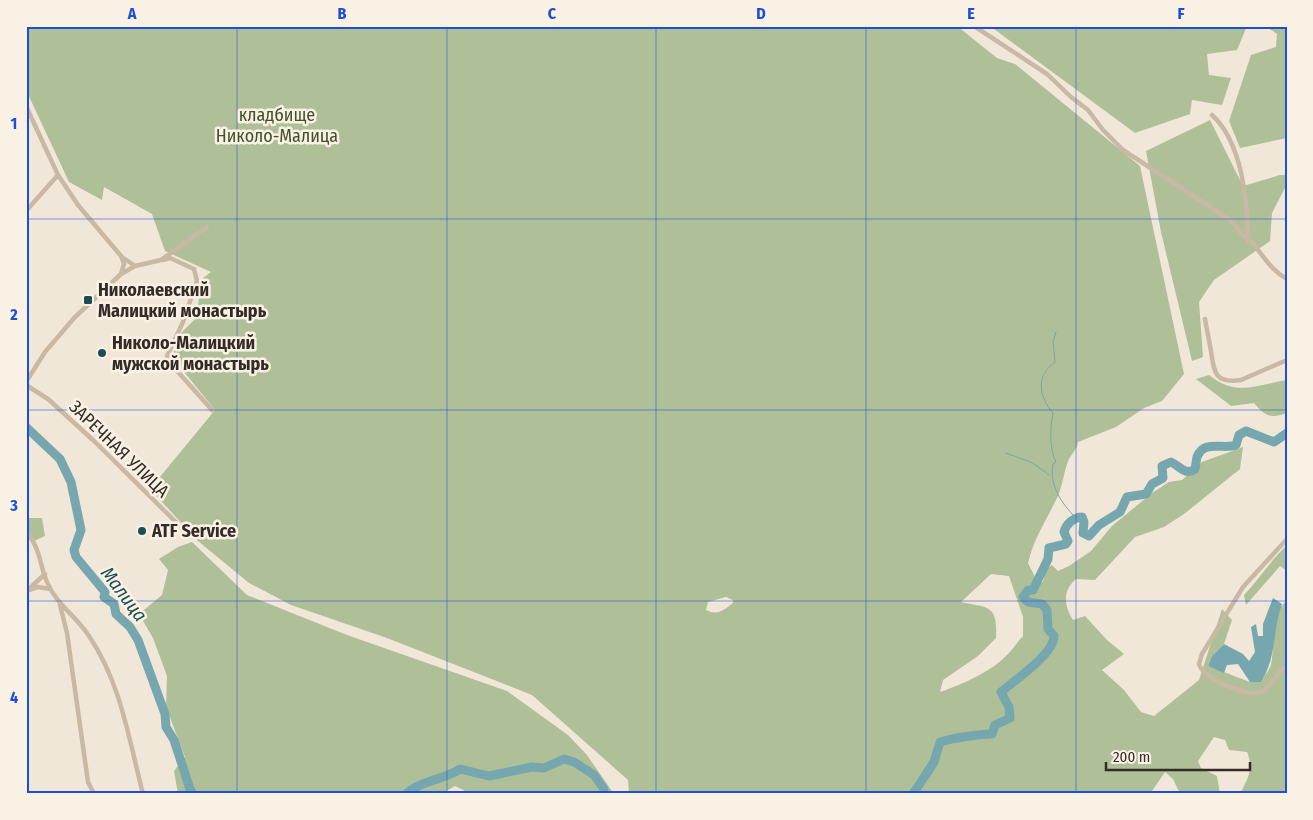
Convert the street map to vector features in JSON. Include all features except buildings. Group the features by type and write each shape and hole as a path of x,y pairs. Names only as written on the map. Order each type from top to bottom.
{"street":[{"path":"974,26 1047,74 1088,110 1103,130 1123,150 1232,222 1238,233 1252,243 1269,266 1287,279"},
{"path":"26,106 58,175 78,206 121,256 135,266"},
{"path":"1212,115 1221,123 1232,143 1248,211 1248,241"},
{"path":"26,211 58,175"},
{"path":"157,262 208,227"},
{"path":"121,256 124,264 121,274"},
{"path":"26,384 45,352 75,317 121,274 135,266 170,258 194,269 197,281 183,322 167,356 170,363 212,410"},
{"path":"1204,319 1211,353 1210,360 1216,374 1221,378 1233,381 1241,380 1287,360"},
{"name":"ЗАРЕЧНАЯ УЛИЦА","path":"26,384 48,399 94,441 190,536"},
{"path":"26,533 41,561 51,590 59,603 89,635 117,691 143,794"},
{"path":"1287,539 1243,587 1202,654 1199,664 1204,674 1222,684 1254,694 1262,692 1282,669 1287,668"},
{"path":"26,591 44,574"},
{"path":"26,591 38,587 51,590"},
{"path":"59,603 67,633 88,782 94,794"}],"green space":[{"name":"кладбище Николо-Малица","path":"26,26 957,26 997,58 1015,64 1140,166 1184,374 1162,401 1144,408 1116,427 1078,442 1067,463 1058,496 1037,537 1028,563 1037,581 1043,582 1046,569 1052,565 1058,571 1091,551 1112,526 1152,493 1169,482 1182,480 1202,462 1243,447 1240,469 1184,514 1164,527 1135,537 1095,580 1076,579 1068,588 1066,604 1073,620 1085,616 1107,640 1124,654 1102,670 1124,690 1141,712 1154,716 1199,680 1222,609 1232,620 1224,644 1212,656 1208,666 1250,682 1261,682 1271,665 1274,630 1278,613 1287,601 1287,794 1240,794 1250,769 1247,752 1229,750 1225,740 1214,737 1198,761 1201,768 1217,776 1220,794 1180,794 1173,779 1165,772 1150,794 629,794 628,780 532,695 387,638 291,605 249,583 198,541 150,489 215,410 172,357 180,334 196,318 202,279 211,272 165,251 152,214 104,187 102,200 69,182 26,90","holes":["991,574 1009,576 1023,617 1023,636 1008,654 985,672 940,692 943,680 978,656 996,638 993,613 984,607 961,602","726,597 733,600 733,603 727,608 717,612 706,610 708,602"]},
{"path":"990,26 1247,26 1237,50 1207,54 1209,75 1231,78 1222,105 1192,100 1190,114 1135,133"},
{"path":"1265,26 1287,26 1287,138 1240,148 1229,121 1251,55 1276,47 1277,34"},
{"path":"1210,120 1243,186 1280,175 1287,175 1287,184 1272,213 1270,241 1214,280 1199,302 1203,357 1192,361 1161,232 1146,151"},
{"path":"1209,375 1219,382 1237,388 1287,380 1287,413 1276,416 1268,415 1261,411 1254,403 1231,406 1196,379"},
{"path":"26,518 42,518 45,536 34,541 26,530"},
{"path":"192,542 247,595 347,635 507,691 568,735 587,755 614,794 471,794 455,786 441,794 178,794 174,771 185,757 166,707 167,676 153,638 139,614 162,595 168,570 159,559 178,547"},
{"path":"1287,545 1287,571 1280,566 1246,605 1244,595"}],"water":[{"path":"1273,598 1282,604 1270,663 1261,682 1250,682 1238,664 1227,665 1224,673 1208,666 1212,656 1224,644 1243,654 1249,661 1255,652 1251,627 1256,624 1258,636 1263,636 1263,624"}],"waterway":[{"path":"1056,332 1053,341 1055,362 1044,374 1041,387 1042,394 1053,413 1051,438 1052,451 1056,462 1053,464 1053,479 1061,500 1076,518"},
{"name":"Малица","path":"26,427 60,459 71,482 81,530 74,550 76,557 105,592 104,597 114,604 116,614 130,627 138,640 165,714 166,727 174,740 193,794"},
{"path":"913,794 934,762 940,742 966,736 992,734 995,725 1010,718 1009,707 1001,692 1024,674 1048,651 1054,636 1048,629 1047,610 1042,604 1028,602 1023,597 1028,590 1033,590 1048,559 1049,548 1066,544 1068,541 1064,532 1071,522 1076,518 1082,517 1084,522 1083,533 1089,536 1099,525 1120,512 1127,497 1146,494 1152,484 1163,478 1162,466 1171,462 1185,471 1191,471 1195,469 1197,457 1204,448 1236,445 1239,435 1246,431 1274,442 1287,433"},
{"path":"1006,453 1033,463 1049,475"},
{"name":"Малица","path":"406,794 412,789 460,769 489,776 532,767 544,768 564,759 574,762 594,775 604,789 604,794"},
{"path":"1268,794 1287,791"}],"place":[{"name":"Николаевский Малицкий монастырь","path":"88,300"},
{"name":"Николо-Малицкий мужской монастырь","path":"102,353"},
{"name":"ATF Service","path":"142,531"}]}
